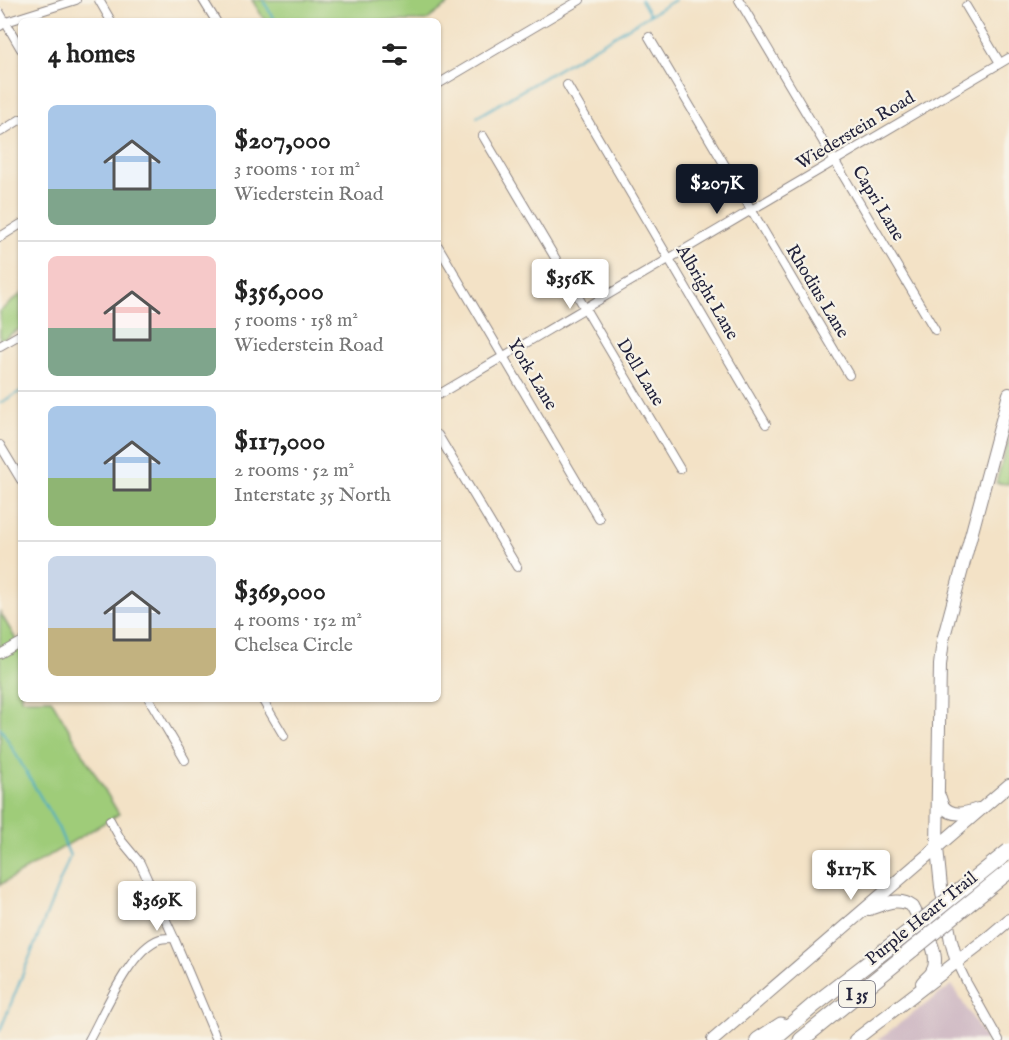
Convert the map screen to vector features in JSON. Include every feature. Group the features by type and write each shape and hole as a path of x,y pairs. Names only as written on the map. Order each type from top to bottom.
{"highway":[{"name":"Purple Heart Trail","path":"773,1040 1009,850"},
{"name":"Purple Heart Trail","path":"801,1040 1009,871"},
{"path":"758,1040 814,1005"}],"main road":[{"path":"957,962 951,941 936,848 940,673 943,640 1009,394"},
{"path":"713,1040 1009,785"},
{"path":"937,790 943,806 950,811 958,814 982,808"},
{"path":"861,912 887,902 907,902 913,907 934,951 936,960 932,972 900,1005"},
{"path":"855,1040 1009,920"}],"street":[{"path":"21,18 76,0"},
{"path":"99,0 109,18"},
{"path":"203,0 214,18"},
{"path":"441,82 580,0"},
{"name":"Capri Lane","path":"739,0 935,330"},
{"path":"966,6 1000,63"},
{"path":"0,13 3,24 18,45"},
{"path":"3,24 18,19"},
{"name":"Rhodius Lane","path":"649,37 849,375"},
{"name":"Wiederstein Road","path":"441,393 1009,58"},
{"name":"Albright Lane","path":"567,85 766,424"},
{"path":"0,132 18,121"},
{"name":"Dell Lane","path":"483,136 680,469"},
{"path":"0,237 18,226"},
{"name":"York Lane","path":"441,251 599,519"},
{"path":"0,346 18,336"},
{"path":"441,440 517,567"},
{"path":"0,445 18,475"},
{"path":"0,654 18,644"},
{"path":"151,702 185,760"},
{"path":"264,702 284,736"},
{"path":"110,820 121,840 140,863 217,1040"},
{"path":"89,1040 132,963 152,943 161,939 174,938"},
{"path":"957,962 966,983 999,1040"}],"shaded area":[{"path":"952,985 986,1040 877,1040"}],"green space":[{"path":"252,0 454,0 430,18 263,18"},
{"path":"18,296 18,330 0,341 0,311"},
{"path":"1009,438 1009,484 996,483"},
{"path":"0,612 18,643 18,702 53,702 119,814 0,885"}],"waterway":[{"path":"263,0 273,18"},
{"path":"641,0 650,15"},
{"path":"477,117 675,0"},
{"path":"0,403 18,393"},
{"path":"0,727 58,827 70,856 0,1031"}]}
